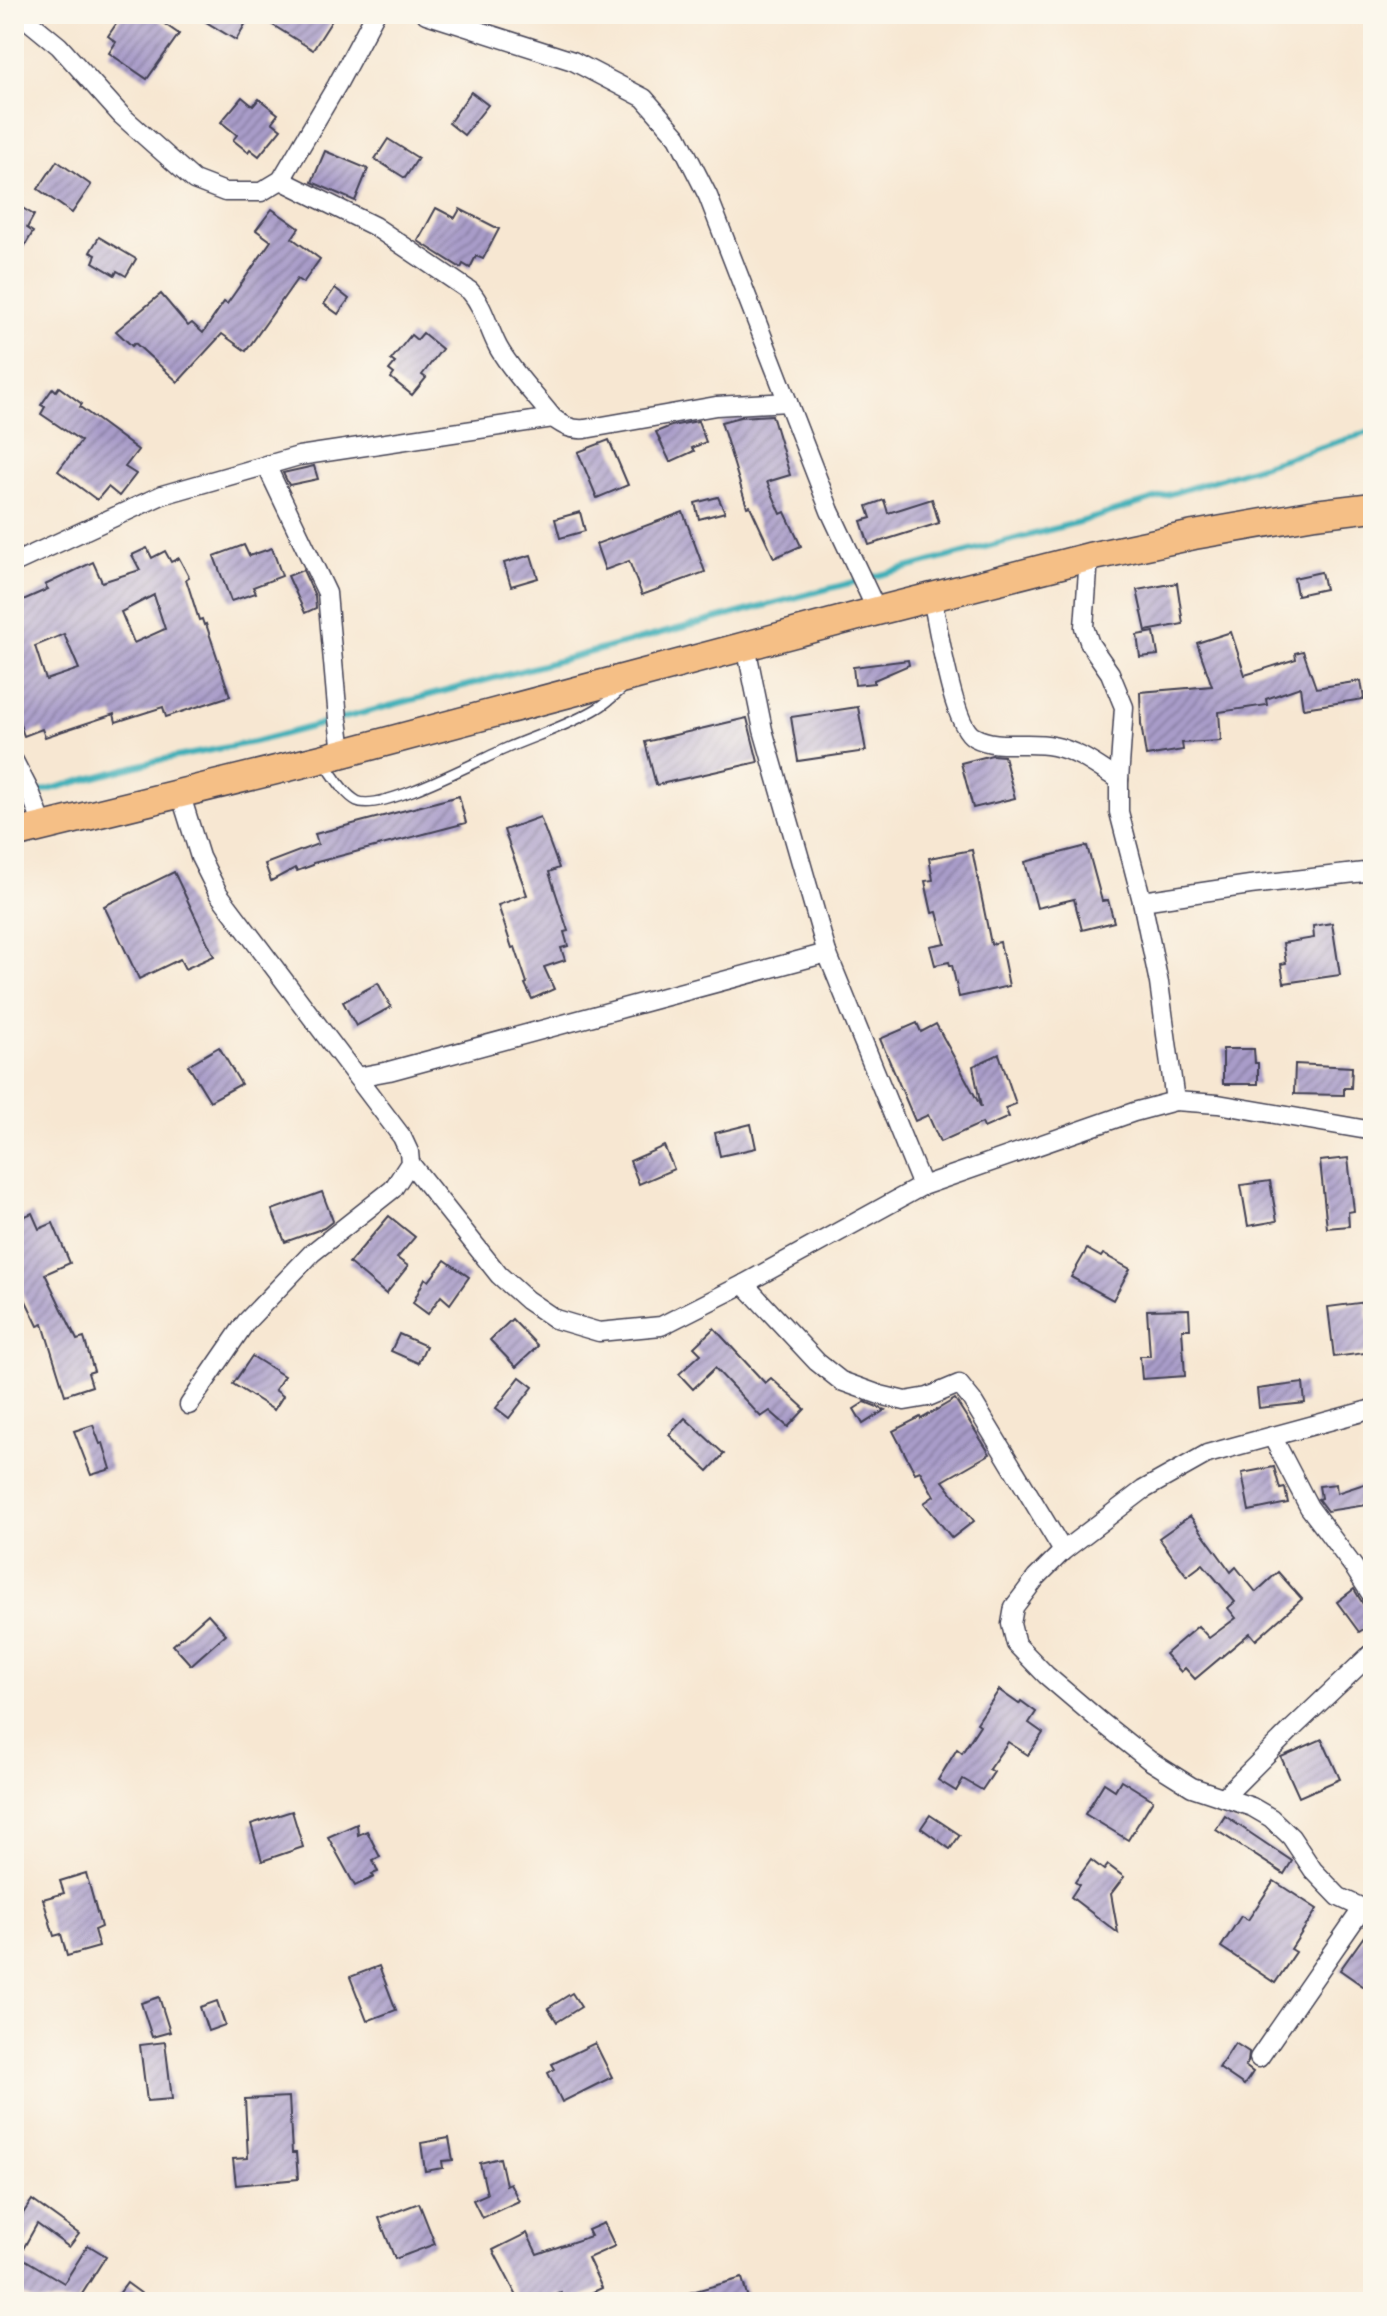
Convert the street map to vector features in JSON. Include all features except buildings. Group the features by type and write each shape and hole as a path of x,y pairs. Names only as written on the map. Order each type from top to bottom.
{"main road":[{"path":"14,834 332,756 1089,557 1300,516 1373,507"}],"street":[{"path":"20,14 59,46 121,115 194,180 225,192 261,192 281,180 375,14"},
{"path":"426,14 573,61 644,98 678,137 708,196 830,511 877,611"},
{"path":"281,180 374,226 470,291 480,303 500,351 553,418 573,430 716,406 788,402"},
{"path":"14,563 162,495 299,456 553,418"},
{"path":"266,465 327,593 338,719 332,756"},
{"path":"1089,557 1084,627 1090,644 1110,673 1124,707 1119,812 1159,983 1175,1101"},
{"path":"932,598 952,694 962,724 973,737 995,743 1051,745 1075,752 1119,780"},
{"path":"746,646 763,730 827,953 922,1186"},
{"path":"14,761 43,826"},
{"path":"180,793 200,857 218,893 402,1137 410,1163 499,1275 555,1319 599,1332 661,1326 922,1186 1134,1112 1175,1101 1218,1104 1373,1131"},
{"path":"1142,901 1373,871"},
{"path":"357,1077 827,953"},
{"path":"375,1102 389,1071"},
{"path":"189,1405 246,1322 312,1253 393,1189 410,1163"},
{"path":"744,1284 817,1362 841,1381 905,1401 928,1397 959,1384 972,1400 1063,1551"},
{"path":"1259,2058 1367,1911 1339,1897 1313,1870 1291,1837 1271,1818 1252,1807 1192,1787 1149,1760 1046,1675 1016,1644 1011,1624 1014,1607 1036,1578 1063,1551 1143,1490 1207,1454 1373,1409"},
{"path":"1272,1436 1309,1507 1373,1597"},
{"path":"1224,1797 1373,1652"}],"lane":[{"path":"332,756 341,785 358,802 370,803 407,793 572,721 599,708 640,674"}],"waterway":[{"path":"14,799 155,761 254,742 1083,521 1373,431"}]}
